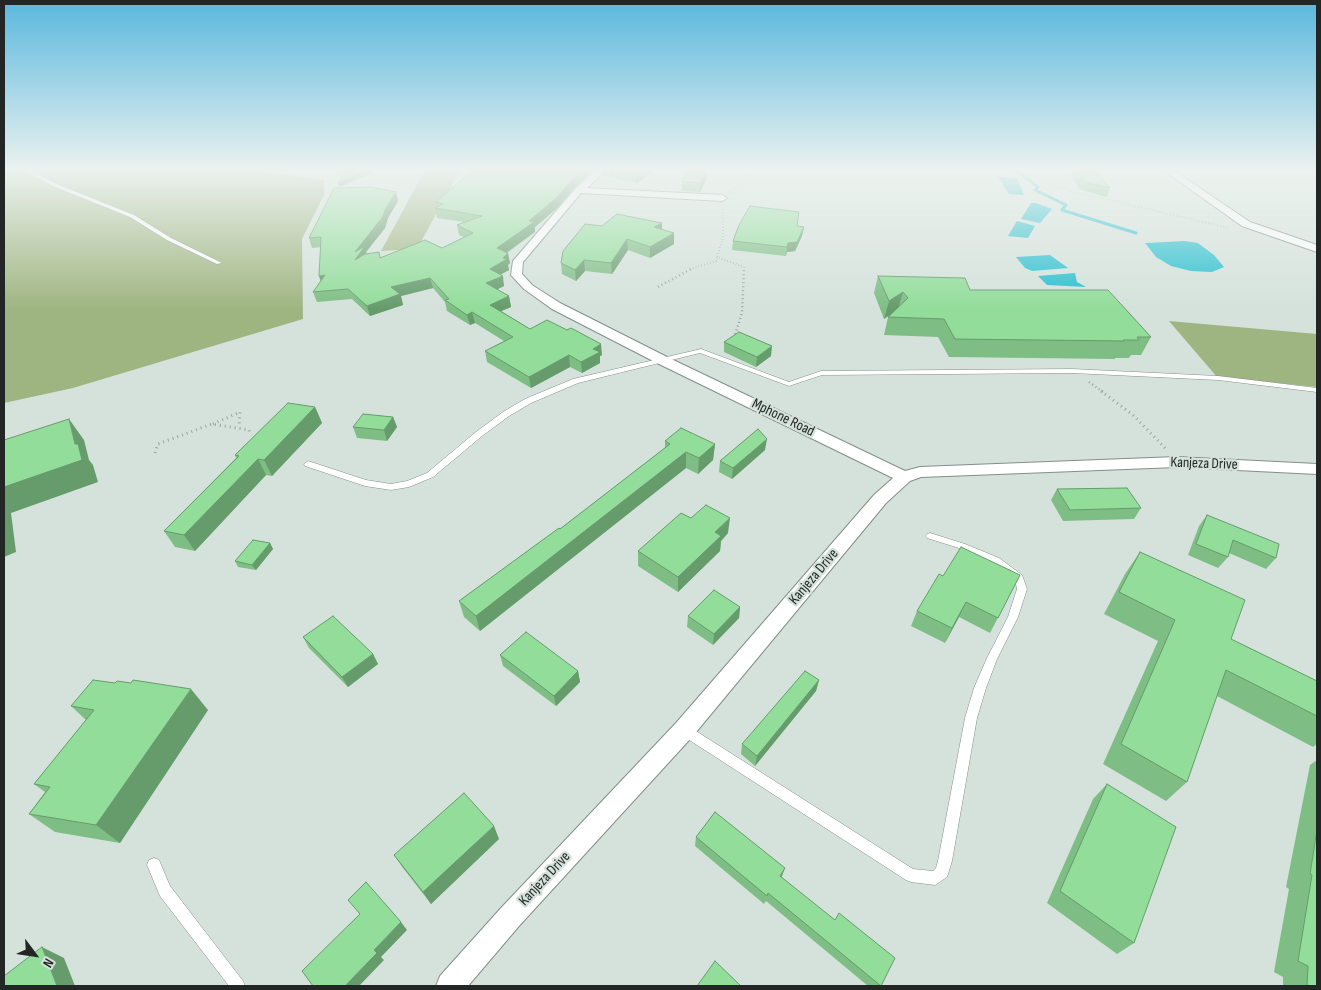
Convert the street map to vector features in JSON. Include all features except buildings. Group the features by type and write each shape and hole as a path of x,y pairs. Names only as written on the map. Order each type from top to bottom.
{"street":[{"name":"Mphone Road","path":"556,216 518,261 517,274 528,287 556,306 662,360 904,477"},
{"path":"1234,216 1255,227 1317,249"},
{"name":"Kanjeza Drive","path":"450,986 510,917 684,730 880,499 904,477 920,472 1177,462 1317,469"}],"lane":[{"path":"132,216 169,239 219,263"},
{"path":"308,464 365,483 391,487 409,484 430,475 479,434 528,401 576,382 701,351 789,384 821,374 1072,371 1218,378 1317,390"},
{"path":"684,730 911,875 935,878 942,872 945,861 971,718 980,688 992,658 1013,618 1022,589 1019,578 996,561 962,546 930,536"},
{"path":"154,864 165,891 238,986"}],"path":[{"path":"658,287 694,267 716,261 724,238 723,216"},
{"path":"1176,216 1229,229 1255,227"},
{"path":"701,351 734,338 742,313 744,267 717,257"},
{"path":"1072,371 1133,415 1164,445 1177,462"},
{"path":"155,453 158,444 240,412 239,428"},
{"path":"212,424 249,430 250,434"}],"green space":[{"path":"4,216 313,216 302,239 303,319 73,388 4,403"},
{"path":"400,216 435,216 417,249 381,251"},
{"path":"1169,321 1317,334 1317,387 1217,377"}],"water":[{"path":"1023,216 1046,216 1040,223 1021,219"},
{"path":"1017,221 1035,226 1028,238 1008,236"},
{"path":"1185,241 1198,243 1214,255 1224,267 1212,272 1191,271 1171,266 1156,257 1145,243"},
{"path":"1050,255 1068,268 1032,271 1025,268 1016,257"},
{"path":"1075,273 1077,282 1086,287 1047,285 1038,276"}],"waterway":[{"path":"1082,216 1136,233"}]}
